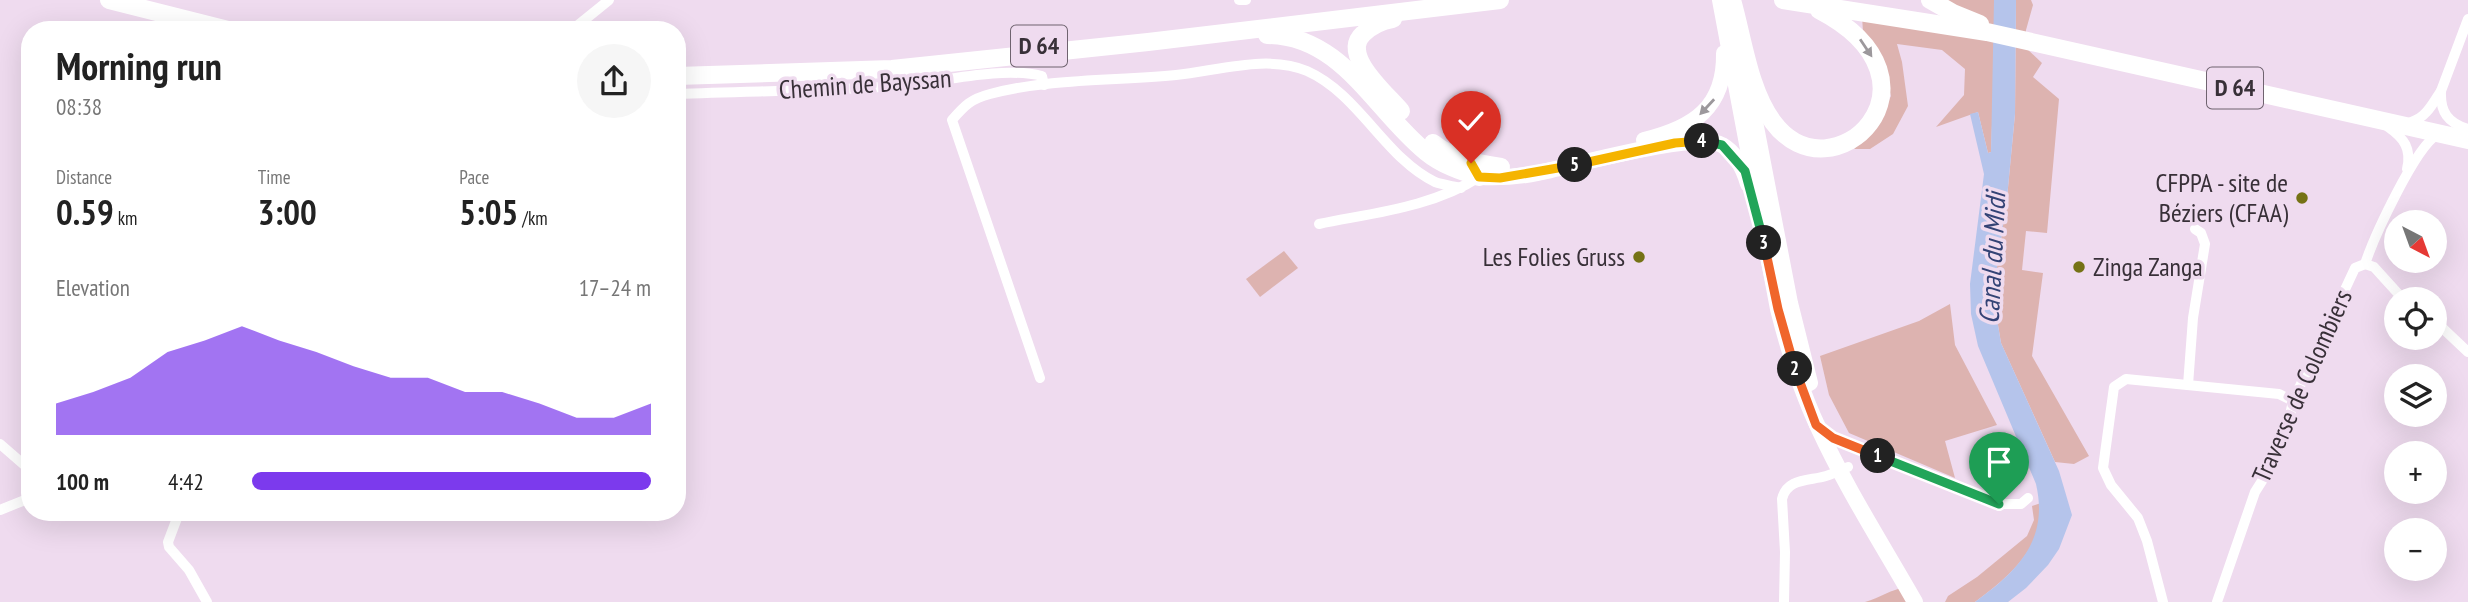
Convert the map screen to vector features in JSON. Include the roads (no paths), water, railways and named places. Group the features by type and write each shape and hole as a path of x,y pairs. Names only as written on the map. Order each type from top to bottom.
{"highway":[{"path":"109,0 193,21"},
{"name":"D 64","path":"823,71 891,61 1301,18 1438,0"},
{"name":"D 64","path":"686,76 892,69 1500,0"},
{"path":"1475,170 1443,151 1421,133 1360,62 1355,49 1357,39 1385,20 1507,0"},
{"path":"1732,0 1755,87 1773,123 1787,137 1804,145 1823,149 1842,144 1861,135 1874,120 1881,95 1878,68 1867,48 1846,27 1814,8 1789,1"},
{"name":"D 64","path":"1783,0 1987,29"},
{"name":"D 64","path":"1817,0 1987,29 2468,140"},
{"path":"1930,0 1987,29"},
{"path":"1148,42 1258,35 1278,35 1298,40 1324,51 1336,60 1410,139 1429,154 1453,169 1501,167"},
{"name":"D 64","path":"2033,40 2468,132"}],"main road":[{"path":"1720,0 1770,266"},
{"path":"1732,0 1797,334 1815,397 1844,469 1915,602"},
{"path":"1501,167 1531,165 1653,138 1692,122 1709,107 1721,88 1724,19"},
{"path":"1475,170 1500,178 1675,143 1701,140 1722,145 1745,171 1790,355 1816,425 1925,602"}],"street":[{"path":"583,21 609,0"},
{"path":"1239,0 1246,0"},
{"path":"2412,122 2425,113 2441,91 2468,19"},
{"path":"1040,379 952,120 967,102 990,94 1044,85 1283,65 1324,79 1416,169 1436,183 1461,188"},
{"name":"Chemin de Bayssan","path":"686,94 900,85 1029,73 1042,76 1044,85"},
{"path":"2441,91 2440,103 2443,112 2449,121 2468,132"},
{"name":"Traverse de Colombiers","path":"2303,103 2385,126 2398,134 2409,153 2403,180"},
{"name":"Traverse de Colombiers","path":"2217,602 2255,492 2269,473 2286,433 2294,401 2356,268 2365,264 2403,180 2425,145 2438,134"},
{"path":"1319,224 1395,208 1461,188 1475,170"},
{"path":"2188,385 2193,318 2205,244 2201,233 2195,229"},
{"path":"2365,264 2374,267 2393,287"},
{"path":"2385,278 2397,287"},
{"path":"2447,332 2468,352"},
{"path":"2447,340 2468,360"},
{"path":"2163,602 2141,525 2111,485 2103,468 2112,393 2118,383 2126,379 2279,394 2294,401"},
{"path":"1816,425 1833,438 1999,504 2021,504 2028,498"},
{"path":"0,444 21,462"},
{"path":"1784,602 1784,492 1796,482 1826,477 1844,469"},
{"path":"0,510 21,502"},
{"path":"177,521 168,542 169,547 189,570 207,602"}],"water":[{"name":"Canal du Midi","path":"1994,0 2016,0 2015,114 2007,198 1993,295 2001,343 2059,471 2072,515 2059,549 2026,588 2008,602 1975,602 2017,566 2034,538 2039,504 2036,484 1978,346 1971,314 1970,284 1984,174 1970,114 1978,112 1988,153 1991,152"}],"place":[{"name":"CFPPA - site de Béziers (CFAA)","path":"2302,198"},
{"name":"Les Folies Gruss","path":"1639,257"},
{"name":"Zinga Zanga","path":"2079,267"}]}
